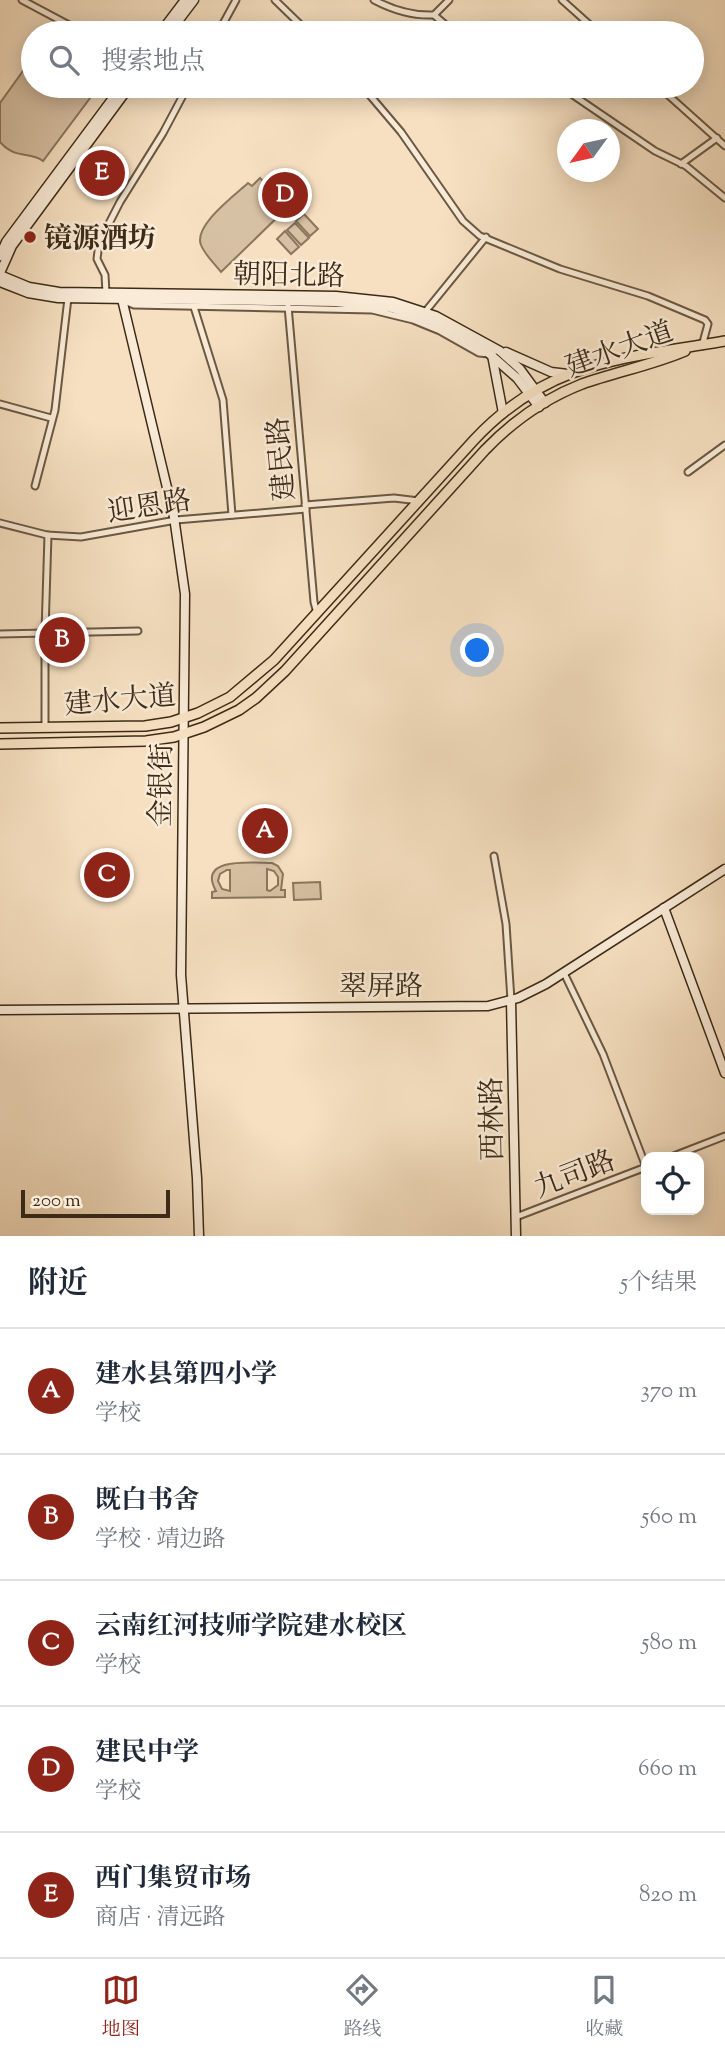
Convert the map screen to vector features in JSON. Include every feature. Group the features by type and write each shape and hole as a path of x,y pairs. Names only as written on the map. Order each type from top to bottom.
{"main road":[{"path":"697,347 725,341"},
{"name":"建水大道","path":"0,728 145,726 183,718 223,701 274,660 474,440 503,414 568,373 614,359 674,348 697,347"},
{"name":"建水大道","path":"0,744 146,741 183,735 231,715 275,681 492,443 542,405 581,385 697,347"}],"street":[{"path":"22,0 61,21"},
{"path":"169,21 185,0"},
{"path":"178,21 194,0"},
{"path":"225,21 236,0"},
{"path":"275,0 297,21"},
{"path":"374,0 402,12 434,15 441,21"},
{"path":"434,15 449,0"},
{"path":"562,0 586,21"},
{"path":"0,256 6,242 113,98"},
{"path":"0,274 12,246 121,98"},
{"path":"106,293 105,275 97,259 99,243 182,98"},
{"path":"372,98 401,132 463,221 475,232 560,269 649,296 705,320 708,324 697,347"},
{"path":"577,98 654,151 681,164 725,198"},
{"path":"672,98 725,146"},
{"path":"681,164 717,138"},
{"path":"76,159 91,169"},
{"path":"425,312 485,237"},
{"name":"朝阳北路","path":"0,274 22,285 44,290 360,298 393,302 425,312 520,369 542,405"},
{"name":"朝阳北路","path":"0,282 28,293 68,298 288,305 359,303 403,311 444,327 496,353"},
{"path":"35,486 55,410 68,298"},
{"path":"122,299 134,305 288,305"},
{"name":"金银街","path":"122,299 174,521 185,603 183,1008 197,1165 199,1236"},
{"name":"建民路","path":"288,305 317,613"},
{"path":"194,307 223,400 232,515"},
{"path":"503,414 496,353 551,372 568,373"},
{"path":"0,404 51,418"},
{"path":"688,472 725,445"},
{"name":"迎恩路","path":"0,523 48,535 81,537 174,521 394,498 419,501"},
{"path":"45,727 48,535"},
{"path":"0,634 138,631"},
{"path":"494,856 506,924 511,1000"},
{"name":"翠屏路","path":"0,1010 488,1006 537,989 725,870"},
{"path":"664,908 725,1073"},
{"path":"564,972 603,1054 641,1154"},
{"name":"西林路","path":"511,1000 516,1236"},
{"path":"684,1152 725,1136"},
{"name":"九司路","path":"516,1217 641,1169"}],"shaded area":[{"path":"21,74 21,98 90,98 43,161 12,151 0,142 0,103"},
{"path":"260,178 288,207 221,272 201,245 203,229 225,203 248,183 252,186"},
{"path":"304,214 318,229 310,236 296,221"},
{"path":"295,223 309,238 301,245 287,230"},
{"path":"285,231 299,247 291,254 277,239"},
{"path":"241,863 272,863 278,866 283,874 281,890 285,890 285,897 212,898 212,892 216,891 212,880 214,872 220,867","holes":["267,869 274,871 278,877 278,885 270,891 267,890","230,870 230,891 222,889 218,881 220,874"]},
{"path":"320,882 321,899 294,900 293,883"}],"place":[{"name":"西门集贸市场","path":"102,173"},
{"name":"建民中学","path":"285,195"},
{"name":"镜源酒坊","path":"30,237"},
{"name":"既白书舍","path":"62,640"},
{"name":"建水县第四小学","path":"265,831"},
{"name":"云南红河技师学院建水校区","path":"107,875"}]}
